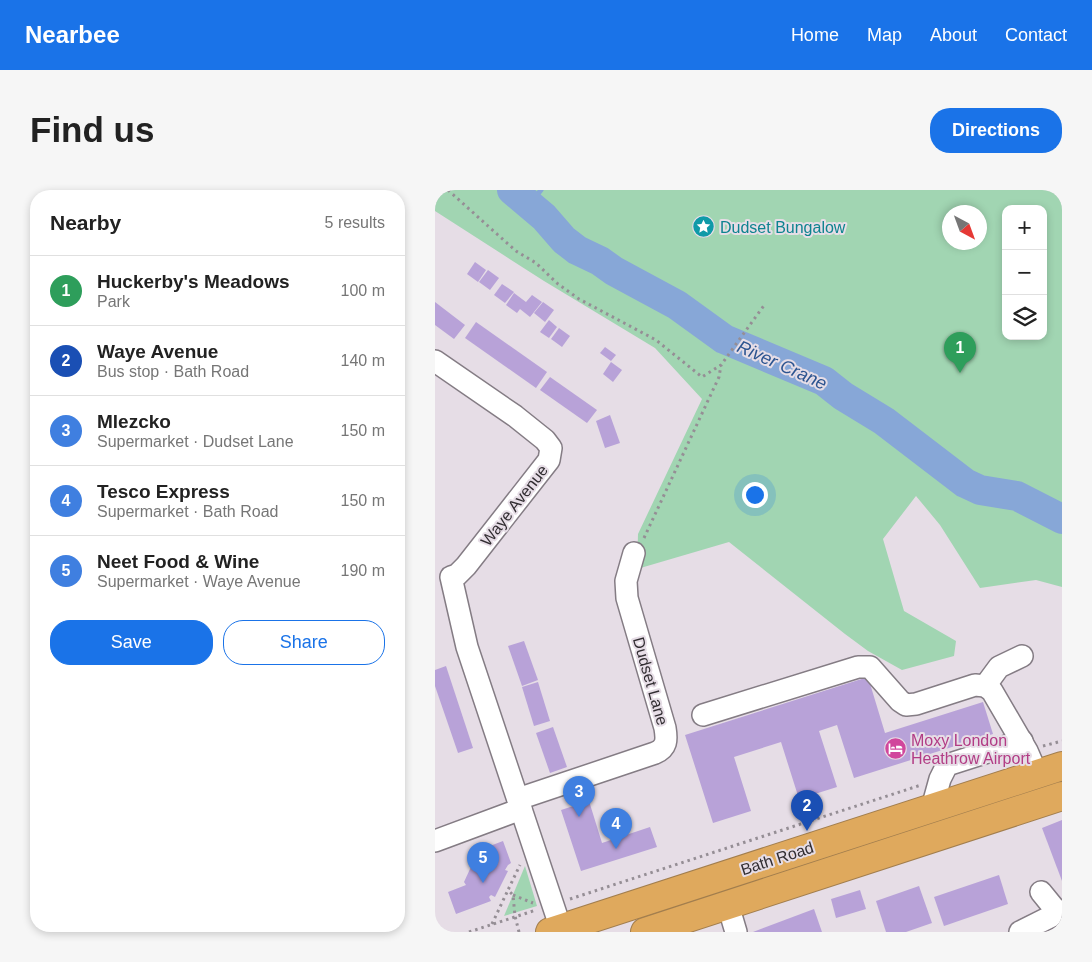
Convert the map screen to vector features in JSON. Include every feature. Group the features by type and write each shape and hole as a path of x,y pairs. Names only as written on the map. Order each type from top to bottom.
{"highway":[{"name":"Bath Road","path":"550,921 932,808 1037,758"},
{"name":"Bath Road","path":"645,932 1062,796"}],"street":[{"name":"Waye Avenue","path":"435,361 515,416 545,440 551,448 549,460 466,566 457,575 443,574 520,804 531,840 550,921"},
{"name":"Dudset Lane","path":"520,804 655,753 665,745 667,739 665,728 627,598 626,581 639,545"},
{"path":"985,686 999,667 1022,656"},
{"path":"703,715 858,667 870,667 900,701 906,705 916,704 975,684 985,686 992,691 1037,758 947,766 940,778 932,808"},
{"path":"435,841 520,804"},
{"path":"1020,932 1060,912 1041,892"},
{"path":"728,905 736,932"}],"path":[{"path":"448,190 516,251 536,263 558,284 579,299 655,340 702,377 721,365 765,304"},
{"path":"639,545 719,377 721,365"},
{"path":"1037,758 1062,741"},
{"name":"Bath Road","path":"561,902 940,778"},
{"path":"492,924 531,840"},
{"path":"508,890 550,921"},
{"path":"513,895 519,932"},
{"path":"469,932 515,916 550,921"}],"green space":[{"path":"435,190 1062,190 1062,587 1036,580 980,588 940,525 916,496 883,539 904,611 956,641 954,656 902,670 868,651 845,634 729,542 637,569 638,534 702,399 655,348 544,281 435,211"},
{"path":"525,866 537,906 504,916"}],"building":[{"path":"475,262 486,270 478,282 467,274"},
{"path":"488,270 499,278 490,290 479,282"},
{"path":"502,284 514,292 505,303 494,295"},
{"path":"514,293 526,302 532,295 542,302 530,317 520,309 517,313 506,305"},
{"path":"435,302 465,325 454,339 435,325"},
{"path":"543,302 554,310 545,322 534,313"},
{"path":"549,320 557,327 549,338 540,332"},
{"path":"476,322 547,372 536,388 465,338"},
{"path":"559,328 570,336 562,347 551,339"},
{"path":"605,347 616,355 611,361 600,353"},
{"path":"611,362 622,370 613,382 603,374"},
{"path":"550,377 597,410 587,423 540,390"},
{"path":"610,415 620,443 605,448 596,421"},
{"path":"524,641 538,680 522,686 508,646"},
{"path":"446,666 473,748 458,753 435,686 435,670"},
{"name":"Moxy London Heathrow Airport","path":"868,677 885,733 983,702 993,734 854,778 837,725 819,731 837,787 799,799 781,742 734,757 751,811 713,823 685,735"},
{"path":"538,682 550,721 534,726 522,687"},
{"path":"553,727 567,767 550,773 536,733"},
{"path":"589,801 602,843 650,827 657,847 581,871 561,810"},
{"path":"1062,820 1062,881 1042,828"},
{"path":"503,841 511,863 505,870 508,871 495,897 491,895 489,897 491,901 456,914 448,892 466,885 464,882 476,856 484,860 482,849"},
{"path":"999,875 1008,904 944,926 934,897"},
{"path":"919,886 932,923 906,932 886,932 876,901"},
{"path":"860,890 866,909 836,918 831,899"},
{"path":"814,909 822,932 753,932"}],"waterway":[{"name":"River Crane","path":"512,190 544,217 564,240 577,250 677,305 724,339 824,381 843,396 884,421 965,483 980,490 1017,496 1062,519"},
{"path":"530,204 541,190"}],"place":[{"name":"Dudset Bungalow","path":"704,227"},
{"name":"Huckerby's Meadows","path":"960,373"},
{"name":"Moxy London Heathrow Airport","path":"895,749"},
{"name":"Mlezcko","path":"579,817"},
{"name":"Waye Avenue","path":"807,831"},
{"name":"Tesco Express","path":"616,849"},
{"name":"Neet Food & Wine","path":"483,883"}]}
